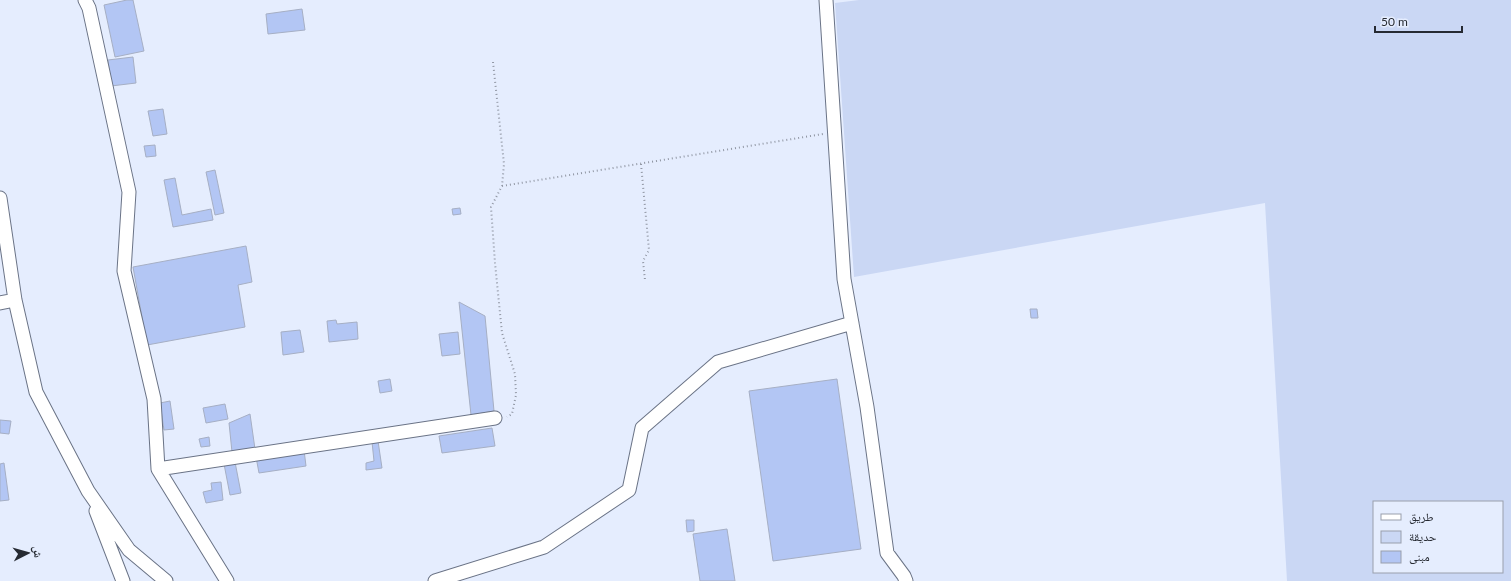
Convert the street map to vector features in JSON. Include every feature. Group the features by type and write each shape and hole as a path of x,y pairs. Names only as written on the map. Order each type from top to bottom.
{"street":[{"path":"85,0 91,16 130,192 124,272 154,399 158,469 227,581"},
{"path":"826,0 844,279 867,406 887,553 906,581"},
{"path":"0,198 15,300 36,392 88,491 123,581"},
{"path":"0,303 15,300"},
{"path":"435,581 544,547 629,490 642,428 718,362 852,324"},
{"path":"158,469 495,418"},
{"path":"88,491 129,550 166,581"}],"path":[{"path":"493,62 504,164 502,186 491,207 494,256 502,333 515,374 516,395 512,414 507,417 495,418"},
{"path":"502,186 835,132"},
{"path":"641,164 649,250 643,261 645,280"}],"green space":[{"path":"859,0 1511,0 1511,581 1287,581 1265,203 854,277 835,3"}],"building":[{"path":"133,0 144,51 115,57 104,5"},
{"path":"302,9 305,30 268,34 266,14"},
{"path":"133,57 136,83 111,86 108,60"},
{"path":"163,109 167,134 153,136 148,111"},
{"path":"155,145 156,156 146,157 144,146"},
{"path":"215,170 224,213 215,215 206,172"},
{"path":"175,178 182,215 211,209 213,220 173,227 164,180"},
{"path":"460,208 461,214 453,215 452,209"},
{"path":"246,246 252,282 238,285 245,327 147,345 133,267"},
{"path":"459,302 485,316 494,411 471,415"},
{"path":"1030,309 1037,309 1038,318 1031,318"},
{"path":"336,320 337,324 357,322 358,339 329,342 327,321"},
{"path":"300,330 304,352 283,355 281,332"},
{"path":"458,332 460,354 442,356 439,334"},
{"path":"390,379 392,391 380,393 378,381"},
{"path":"837,379 861,549 773,561 749,391"},
{"path":"170,401 174,429 164,430 160,403"},
{"path":"225,404 228,419 206,423 203,408"},
{"path":"250,414 255,449 232,452 229,423"},
{"path":"0,420 11,421 9,434 0,433"},
{"path":"492,428 495,446 442,453 439,436"},
{"path":"209,437 210,446 201,447 199,439"},
{"path":"378,441 382,468 366,470 366,463 374,461 372,442"},
{"path":"304,450 306,466 259,473 256,457"},
{"path":"235,462 241,493 230,495 224,464"},
{"path":"4,463 9,500 0,501 0,464"},
{"path":"221,482 223,500 206,503 203,492 212,490 211,483"},
{"path":"686,520 694,520 694,531 687,532"},
{"path":"727,529 735,581 700,581 693,534"}]}
